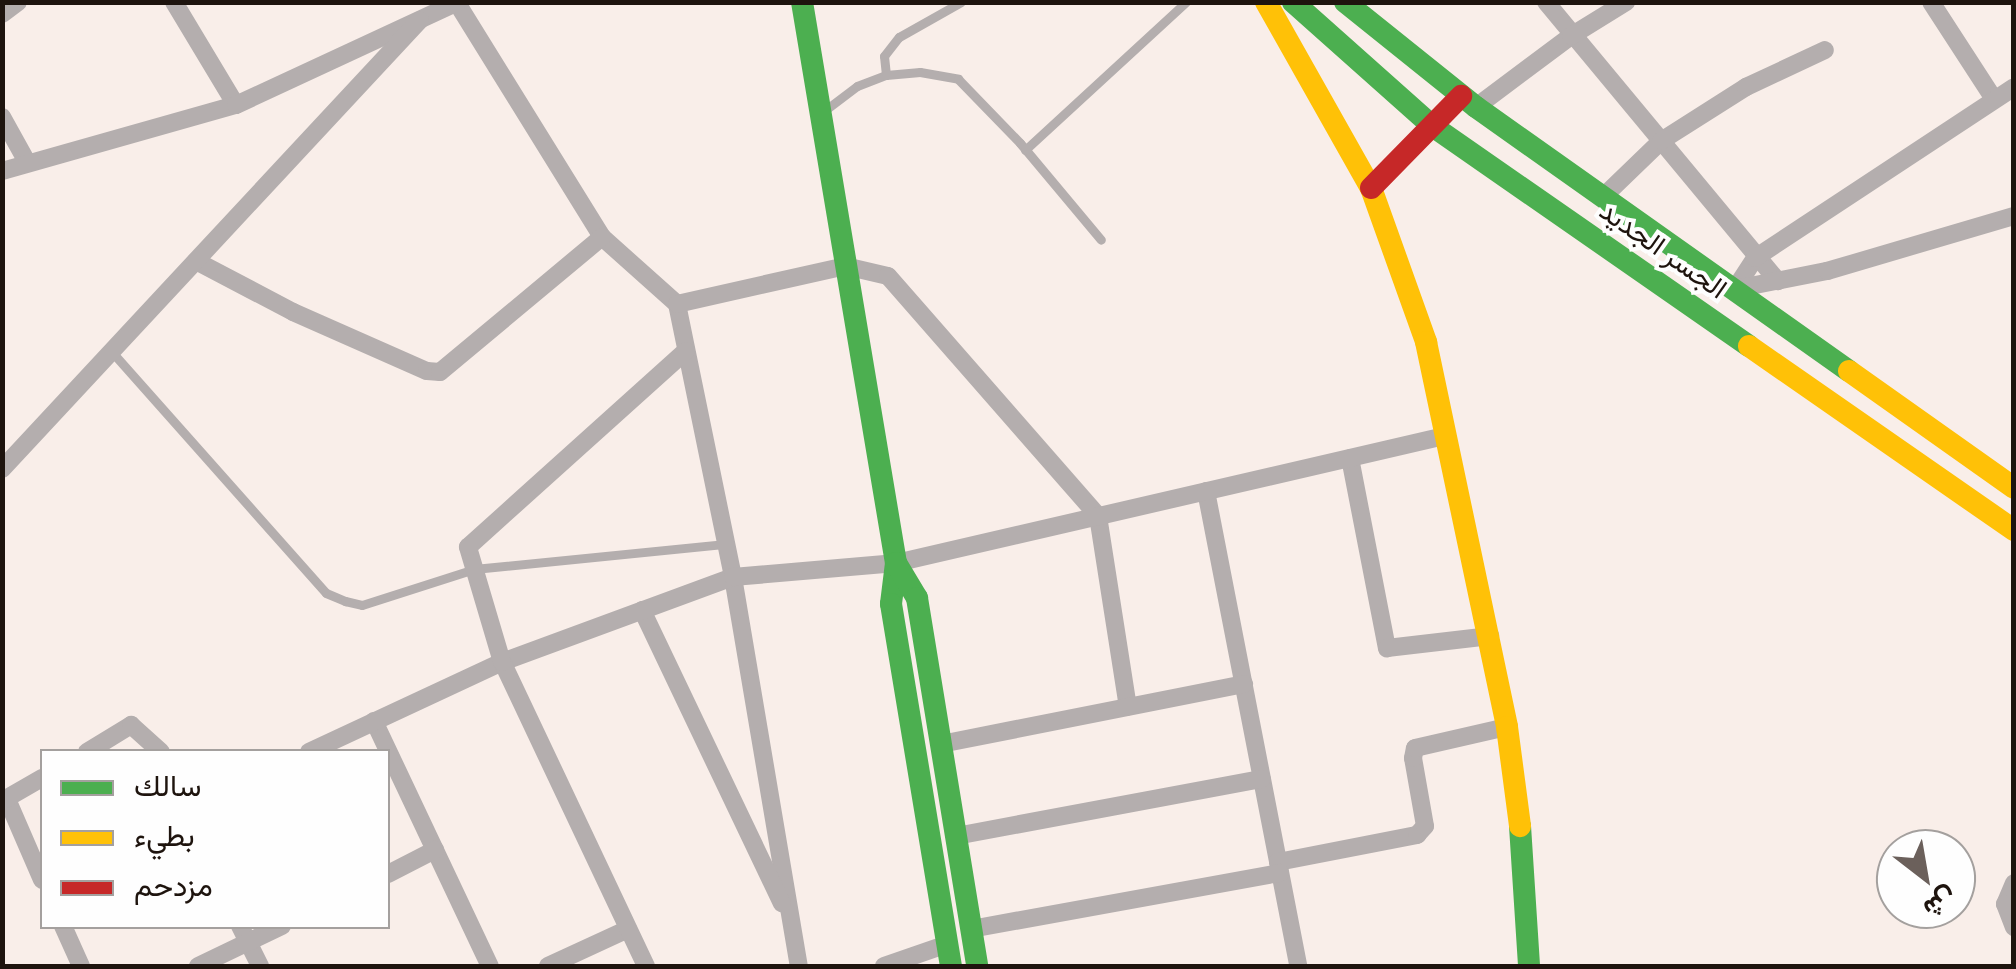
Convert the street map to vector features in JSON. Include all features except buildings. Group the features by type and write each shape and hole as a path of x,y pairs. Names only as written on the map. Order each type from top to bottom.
{"street":[{"path":"2,14 18,2"},
{"path":"174,2 236,105"},
{"path":"802,2 896,563 891,604 950,956 884,966"},
{"path":"1266,2 1371,188 1426,342 1507,728 1526,858 1530,966"},
{"name":"الجسر الجديد","path":"1293,2 1431,125 2014,530"},
{"name":"الجسر الجديد","path":"1345,2 1469,102 2014,488"},
{"path":"1546,2 1778,281"},
{"path":"1371,188 1431,125 1626,2"},
{"path":"1931,2 1994,99"},
{"path":"2,171 236,105 457,3 602,237 676,304 733,577 799,966"},
{"path":"2,469 420,20"},
{"path":"1602,198 1661,141 1746,86 1825,50"},
{"path":"1735,289 1755,258 2014,87"},
{"path":"2,117 27,162"},
{"path":"1735,289 1778,281 2014,216"},
{"path":"196,261 292,312 427,371 440,372 602,237"},
{"path":"676,304 845,266 888,276 1098,516 1128,707"},
{"path":"646,966 502,662 468,546 686,351"},
{"path":"315,749 502,662 733,577 896,563 1445,436"},
{"path":"1350,458 1387,648 1490,636"},
{"path":"1206,491 1298,966"},
{"path":"896,563 917,598 978,966"},
{"path":"642,610 792,922"},
{"path":"941,744 1244,684"},
{"path":"374,721 387,749"},
{"path":"92,749 131,725 158,749"},
{"path":"971,930 1279,867 1424,831 1413,758 1415,748 1507,728"},
{"path":"390,755 490,966"},
{"path":"956,836 1262,778"},
{"path":"40,779 5,800 40,876"},
{"path":"390,873 435,850"},
{"path":"2014,883 2005,904 2014,927"},
{"path":"64,929 81,966"},
{"path":"198,966 245,935 270,929"},
{"path":"548,966 628,929"},
{"path":"245,935 260,966"}],"lane":[{"path":"886,75 884,56 899,36 961,2"},
{"path":"1025,150 1186,2"},
{"path":"819,117 831,102 886,75 920,72 958,79 1025,150 1100,240"},
{"path":"112,352 326,593 362,605 474,569 726,544"}],"traffic: fast":[{"path":"802,2 896,563 891,604 951,966"},
{"path":"1293,2 1431,125 1749,346"},
{"path":"1345,2 1476,107 1849,371"},
{"path":"896,563 917,598 977,966"},
{"path":"1520,826 1529,966"}],"traffic: slow":[{"path":"1266,2 1371,188 1426,342 1507,727 1520,826"},
{"path":"1749,346 2014,530"},
{"path":"1849,371 2014,488"}],"traffic: jam":[{"path":"1371,188 1461,96"}]}
